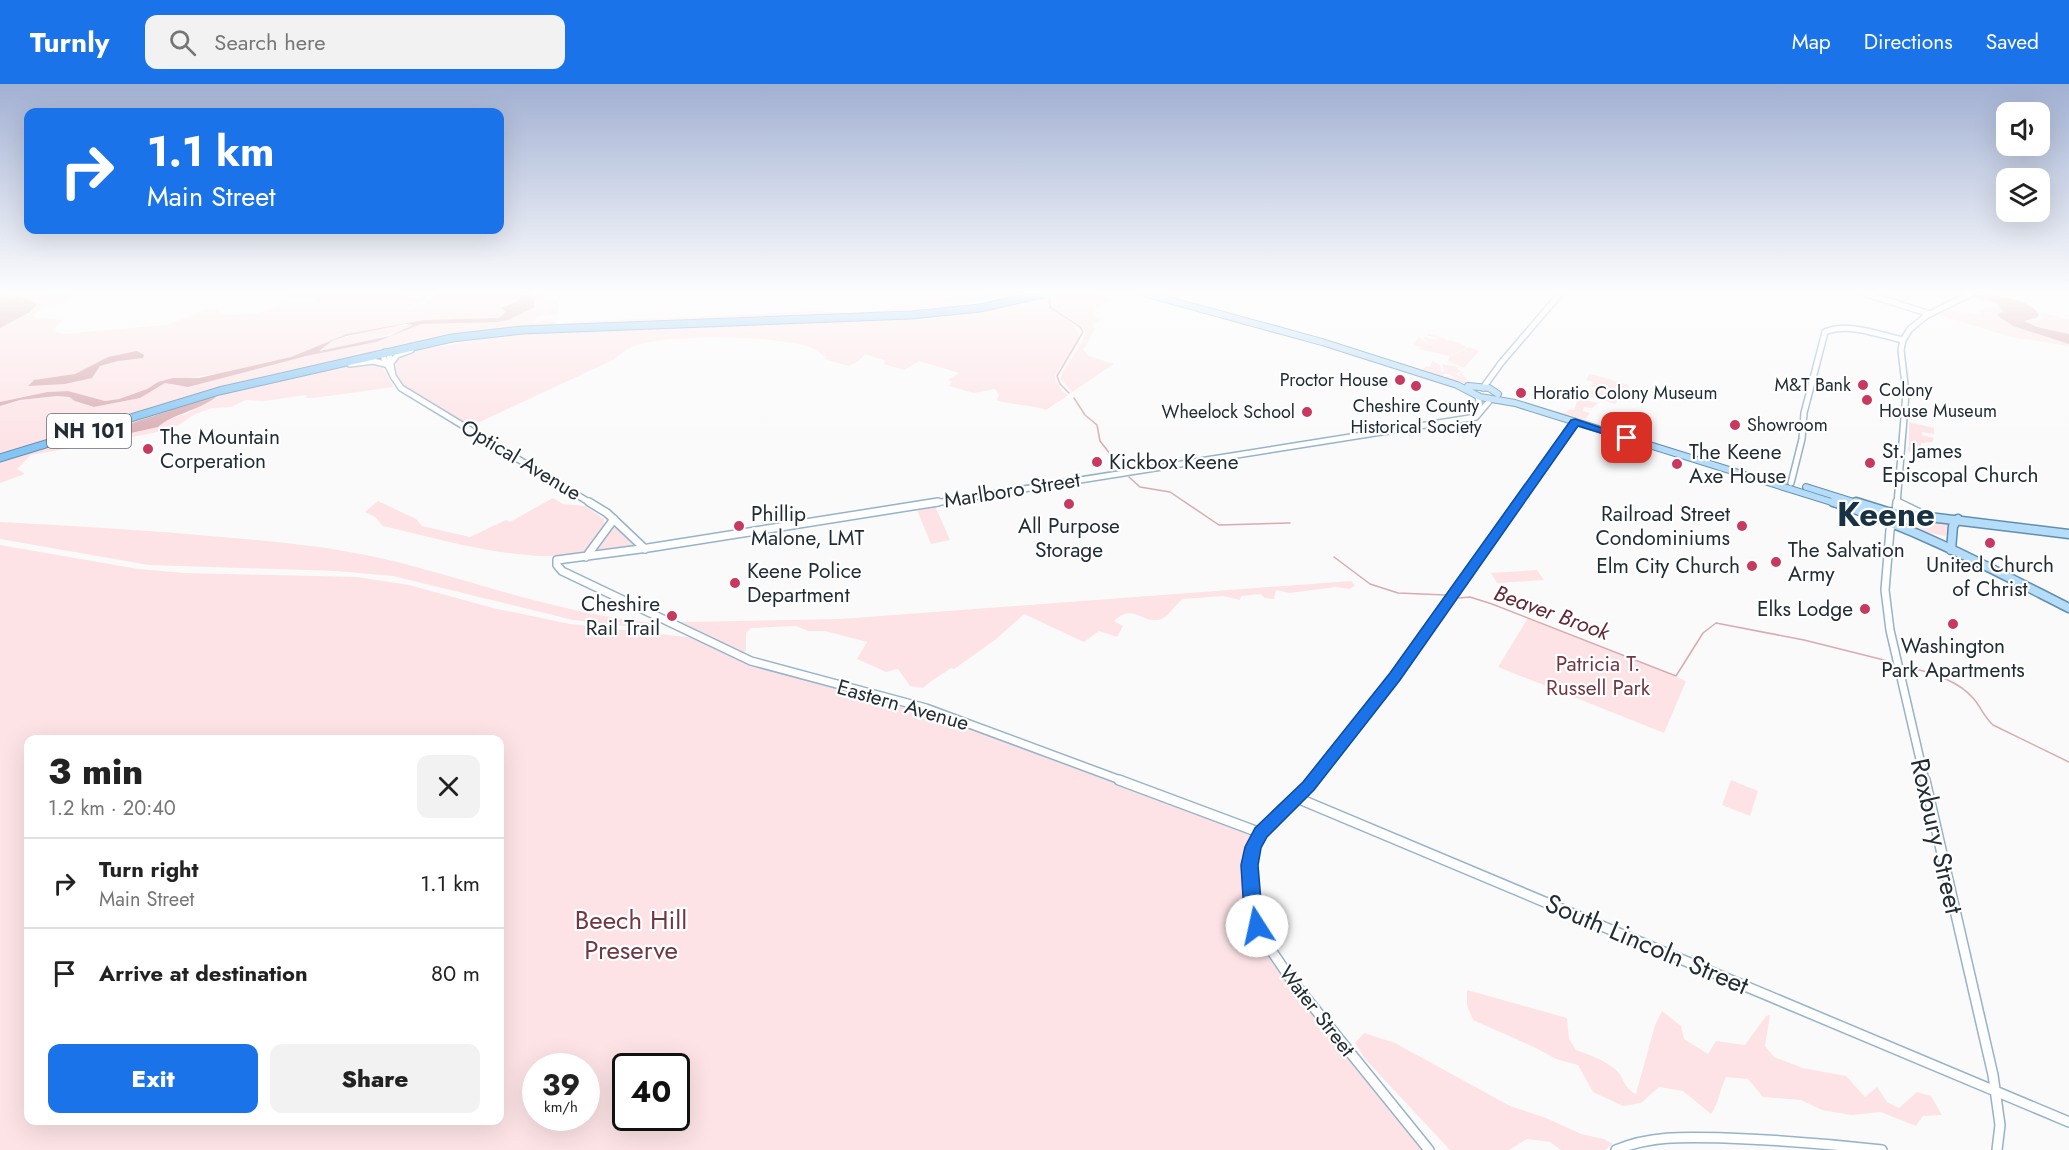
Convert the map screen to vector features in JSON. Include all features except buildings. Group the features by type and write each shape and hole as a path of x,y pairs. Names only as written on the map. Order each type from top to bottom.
{"highway":[{"name":"NH 101","path":"0,458 178,403 262,380 437,344"},
{"name":"NH 101","path":"178,403 386,354 443,344"}],"main road":[{"path":"1324,344 1791,483 1875,511 2069,608"},
{"path":"1495,396 1504,401 1875,511 1918,514 1956,523 2069,534"},
{"path":"1894,522 1896,512"},
{"path":"1908,527 1903,520 1918,514"},
{"path":"1951,550 1951,539 1956,523"},
{"path":"1928,537 1941,540 1951,539"}],"street":[{"path":"1472,417 1480,410 1479,391 1488,384 1494,372 1517,344"},
{"path":"1472,417 1483,411 1486,402 1495,396 1496,378 1521,344"},
{"path":"1791,483 1802,439 1804,413 1822,344"},
{"path":"1896,512 1906,393 1902,344"},
{"path":"330,367 373,361 388,363 397,355 415,349"},
{"path":"386,354 388,363"},
{"name":"Optical Avenue","path":"388,363 393,377 405,391 614,519 645,549"},
{"path":"1472,417 1486,413 1492,403 1504,401"},
{"name":"Marlboro Street","path":"556,560 645,549 1472,417"},
{"name":"Water Street","path":"1429,1150 1290,978 1263,938 1253,913 1249,865 1253,847 1261,833 1297,798 1395,677 1575,422"},
{"path":"1897,502 1918,514"},
{"path":"586,557 614,519"},
{"name":"Roxbury Street","path":"1894,522 1890,530 1885,590 1890,630 1996,1090 2000,1125 1997,1150"},
{"name":"Eastern Avenue","path":"556,560 562,571 751,661 799,676 926,708 1261,833"},
{"name":"South Lincoln Street","path":"1297,798 2069,1122"},
{"path":"1616,1150 1642,1142 1694,1137 1798,1141 1882,1150"}],"green space":[{"path":"0,344 323,344 291,357 225,373 158,382 147,389 119,399 105,401 67,391 47,392 0,402"},
{"path":"328,344 355,344 319,350"},
{"path":"367,344 429,344 241,384 0,457 0,406 20,400 57,396 69,397 94,407 140,398 165,383 180,386"},
{"path":"454,344 642,344 624,351 613,360 471,426 444,413 404,386 396,372 397,357 408,352"},
{"path":"798,344 1075,344 1055,375 1055,380 1063,392 1068,395 1046,410 997,400 999,395 995,389 974,393 949,386 952,382 948,380 959,373 919,361 904,370 883,364 886,361 865,354 849,366 824,359 826,357 815,349"},
{"path":"1081,344 1087,344 1083,350 1089,356 1114,364 1072,392 1060,378"},
{"path":"1413,344 1428,344 1431,346 1429,344 1460,344 1467,347 1449,356 1415,348 1424,349"},
{"path":"1469,347 1479,351 1464,368 1448,361 1450,356"},
{"path":"1432,361 1440,365 1442,373 1444,371 1442,364 1459,367 1457,369 1461,371 1456,375 1462,377 1459,374 1465,371 1462,374 1469,382 1467,384 1445,378 1447,376 1457,379 1449,374 1444,374 1443,378 1422,370 1426,366 1430,367"},
{"path":"366,362 380,363 394,387 313,398 307,398 306,395 264,401 246,400 231,407 212,408 195,414 177,426 153,433 31,455 17,469 25,474 0,483 0,461 211,396","holes":["215,398 186,414 166,419 158,427 75,442"]},
{"path":"1589,374 1629,385 1615,404 1586,395 1595,388 1591,386 1593,382 1586,380"},
{"path":"1568,396 1598,403 1592,408 1584,407 1583,411 1590,413 1585,419 1600,424 1554,411 1566,413 1570,409 1574,410 1577,401 1566,398"},
{"path":"1909,422 1934,428 1934,434 1922,432 1922,435 1934,438 1932,442 1921,443 1921,447 1927,448 1928,452 1924,451 1923,455 1907,451"},
{"path":"553,498 563,504 585,506 604,519 604,525 585,554 534,556 483,549 383,526 375,517 365,512 378,501 416,519 422,526 470,537 506,520 510,522"},
{"path":"935,506 950,540 931,544 917,510"},
{"path":"1906,518 1944,522 1951,527 1945,536 1930,533 1908,522"},
{"path":"0,522 111,528 334,549 407,565 586,613 659,623 650,629 573,620 393,576 336,571 149,565 0,539"},
{"path":"612,527 620,529 637,547 596,553"},
{"name":"Beech Hill Preserve","path":"0,545 138,569 184,573 357,577 409,585 493,608 570,624 696,638 782,674 915,706 1250,832 1253,837 1244,863 1249,908 1269,954 1312,1012 1425,1150 0,1150"},
{"path":"1537,570 1544,580 1497,583 1491,573"},
{"path":"1351,581 1355,585 1350,589 1336,587 1290,593 1276,590 1274,599 1265,598 1260,594 1241,596 1240,600 1223,596 1183,599 1162,619 1152,620 1136,614 1126,614 1114,621 1123,626 1117,637 1099,631 1084,642 1024,614 995,640 923,688 910,686 898,669 886,672 857,659 867,642 825,631 808,631 796,626 751,628 746,633 746,651 742,653 680,622 840,619"},
{"name":"Patricia T. Russell Park","path":"1528,618 1686,681 1664,733 1498,667"},
{"path":"1731,780 1758,791 1750,816 1722,805"},
{"path":"1467,990 1567,1018 1569,1039 1576,1050 1611,1066 1618,1072 1629,1089 1636,1094 1655,1025 1662,1011 1681,1026 1684,1039 1708,1054 1716,1041 1745,1045 1766,1016 1770,1015 1765,1046 1774,1057 1803,1068 1846,1076 1865,1097 1877,1087 1887,1102 1899,1108 1917,1092 1931,1096 1942,1115 1923,1116 1916,1126 1881,1112 1851,1115 1822,1110 1801,1100 1763,1097 1748,1079 1726,1077 1711,1114 1683,1091 1659,1087 1641,1103 1623,1106 1593,1092 1578,1065 1556,1059 1473,1020 1467,1005"},
{"path":"1364,1033 1395,1043 1510,1106 1613,1144 1605,1150 1561,1150 1550,1142 1527,1139 1509,1150 1450,1150 1365,1059 1355,1043"}],"shaded area":[{"path":"323,344 328,344 319,351 353,344 367,344 306,356 188,387 165,383 140,398 94,407 69,397 57,396 20,400 0,406 0,402 47,392 68,391 105,401 119,399 173,378 199,378 291,357"},
{"path":"137,351 144,355 143,358 100,366 92,378 65,384 28,386 34,380 75,374 108,357"},
{"path":"216,397 209,402 170,419 158,427 90,442 75,442"}],"waterway":[{"name":"Beaver Brook","path":"1069,393 1060,384 1057,376 1076,344"},
{"name":"Beaver Brook","path":"1074,398 1085,415 1097,425 1100,441 1121,468"},
{"name":"Beaver Brook","path":"1129,477 1140,487 1170,492 1219,525 1290,523"},
{"name":"Beaver Brook","path":"1334,557 1370,584 1398,593 1446,595"},
{"name":"Beaver Brook","path":"1459,598 1470,597 1492,604 1676,676 1703,633 1716,623 1804,640 1888,661"},
{"name":"Beaver Brook","path":"1910,667 1944,678 1960,687 1973,698 1993,725 2069,762"}],"place":[{"name":"Proctor House","path":"1400,380"},
{"name":"M&T Bank","path":"1863,385"},
{"name":"Cheshire County Historical Society","path":"1416,386"},
{"name":"Horatio Colony Museum","path":"1521,393"},
{"name":"Colony House Museum","path":"1867,400"},
{"name":"Wheelock School","path":"1307,412"},
{"name":"Showroom","path":"1735,425"},
{"name":"The Mountain Corperation","path":"148,449"},
{"name":"Kickbox Keene","path":"1097,462"},
{"name":"St. James Episcopal Church","path":"1870,463"},
{"name":"The Keene Axe House","path":"1677,464"},
{"name":"All Purpose Storage","path":"1069,504"},
{"name":"Phillip Malone, LMT","path":"739,526"},
{"name":"Railroad Street Condominiums","path":"1742,526"},
{"name":"United Church of Christ","path":"1990,543"},
{"name":"The Salvation Army","path":"1776,562"},
{"name":"Elm City Church","path":"1752,566"},
{"name":"Keene Police Department","path":"735,583"},
{"name":"Elks Lodge","path":"1865,609"},
{"name":"Cheshire Rail Trail","path":"672,616"},
{"name":"Washington Park Apartments","path":"1953,624"}],"district":[{"name":"Keene","path":"1886,514"}],"route":[{"path":"1257,926 1253,913 1249,865 1253,847 1261,833 1308,786 1395,677 1575,422 1627,438"}]}
